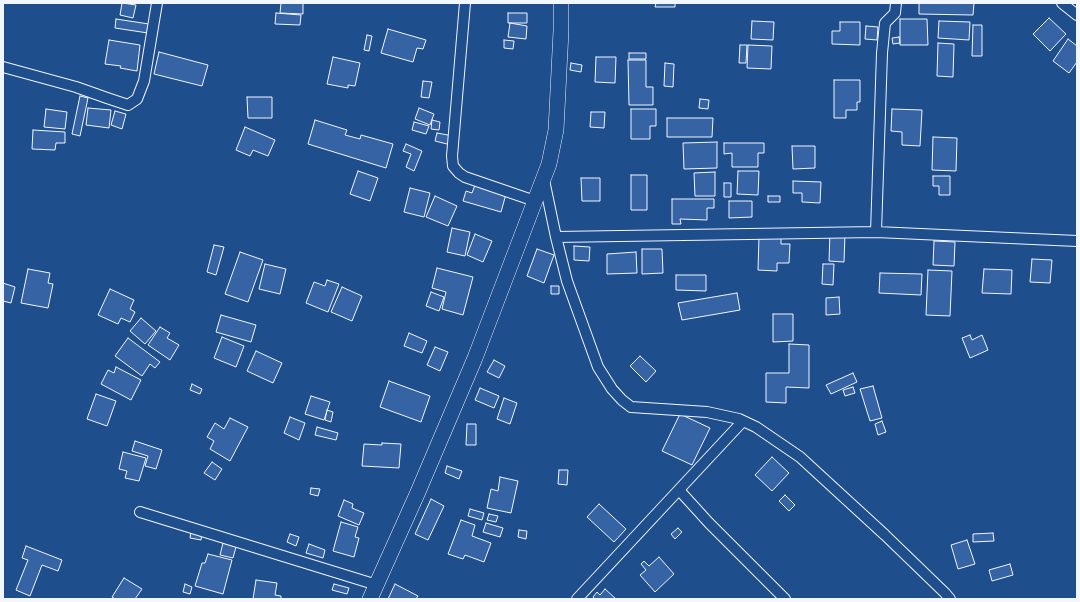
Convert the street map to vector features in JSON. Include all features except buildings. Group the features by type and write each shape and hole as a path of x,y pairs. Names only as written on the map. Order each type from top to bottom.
{"street":[{"path":"3,66 76,86 128,105 137,99 144,81 157,3"},
{"path":"465,3 452,156 453,166 465,177 535,201"},
{"path":"370,599 474,358 520,236 544,180 556,130 561,3"},
{"path":"876,232 882,53 885,23 895,13 896,3"},
{"path":"1062,3 1077,15"},
{"path":"544,180 567,281 598,367 612,389 622,400 631,407 707,412 739,419 756,427 800,457 886,535 950,599"},
{"path":"556,237 876,232 1077,241"},
{"path":"577,599 743,421"},
{"path":"679,490 709,523 785,599"},
{"path":"140,512 377,585"}]}
